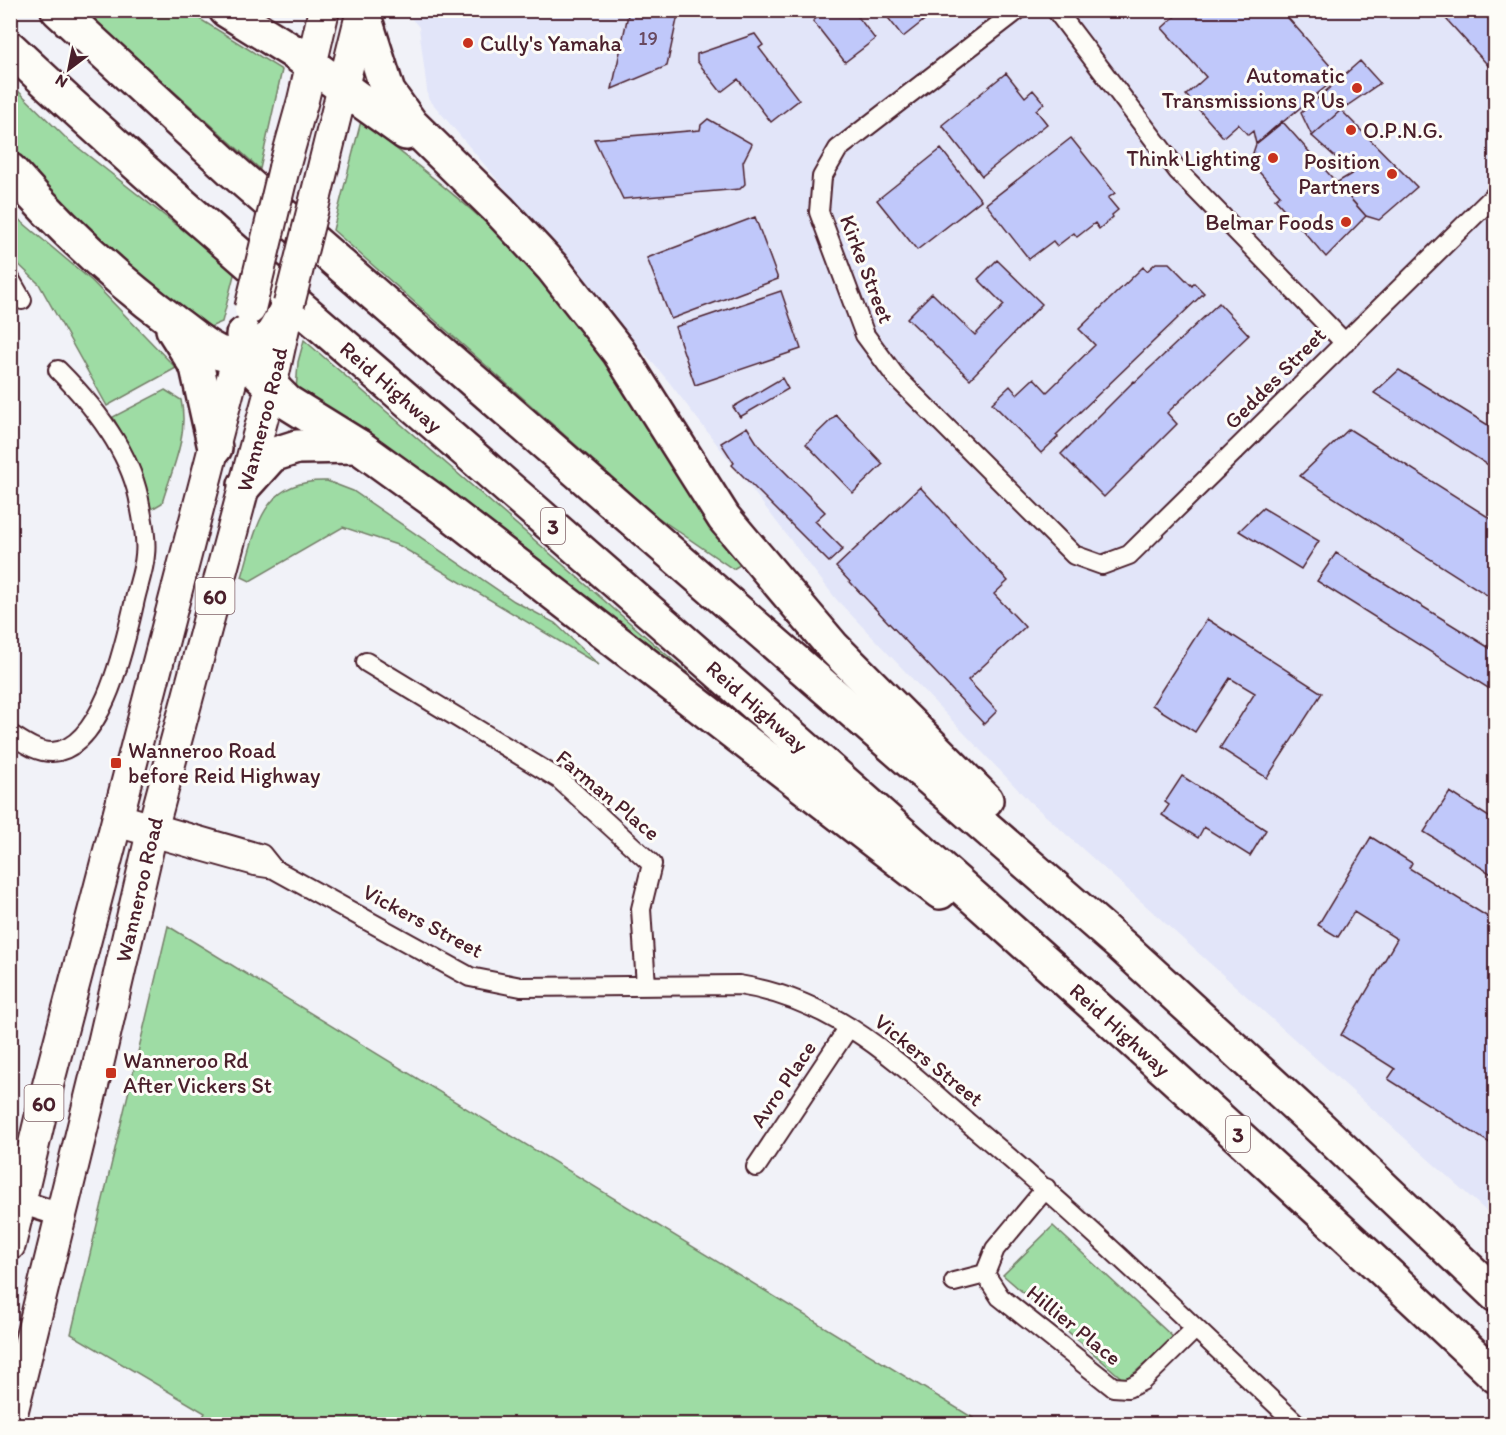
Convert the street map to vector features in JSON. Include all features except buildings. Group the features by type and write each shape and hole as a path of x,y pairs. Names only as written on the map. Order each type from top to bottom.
{"highway":[{"path":"58,10 243,179 1124,946 1496,1295"},
{"path":"225,10 311,64 394,123 499,210"},
{"name":"Wanneroo Road","path":"14,1216 21,1164 117,820 245,338 284,168 324,10"},
{"path":"362,10 388,92 411,124 499,210 552,267 619,352 724,518 833,647 1010,823 1124,946"},
{"name":"Wanneroo Road","path":"10,1422 152,829 271,387 283,322 362,10"},
{"name":"Reid Highway","path":"10,48 115,145 496,476 1095,1004 1302,1192 1496,1376"},
{"path":"10,170 66,230 157,309 216,352 245,338 264,344 283,322"},
{"path":"157,309 197,367 215,448"},
{"path":"245,338 258,373 287,402 358,446 498,549 894,859 1095,1004"},
{"path":"245,485 272,454 297,447 358,446"}],"street":[{"name":"Kirke Street","path":"1018,10 838,149 822,177 819,212 865,335 880,357 896,377 1074,555"},
{"path":"1056,10 1178,171 1214,211 1345,342"},
{"name":"Geddes Street","path":"1074,555 1102,565 1129,555 1496,194"},
{"path":"10,279 22,300"},
{"path":"10,734 33,748 51,752 70,746 86,732 118,670 146,554 140,503 131,469 82,394 58,370"},
{"name":"Farman Place","path":"366,662 559,779 652,864 641,909 646,986"},
{"name":"Vickers Street","path":"117,820 262,854 274,869 470,977 521,987 739,986 774,991 820,1010 876,1044 1046,1188 1297,1425"},
{"name":"Avro Place","path":"756,1167 849,1027"},
{"path":"954,1282 985,1274 995,1249 1046,1188"},
{"path":"14,1216 59,1222"},
{"name":"Hillier Place","path":"985,1274 1000,1297 1113,1387 1128,1388 1142,1381 1196,1329"}],"shaded area":[{"path":"411,10 1495,11 1495,1219 1029,801 836,599 669,382 428,98 419,27 410,17"}],"green space":[{"path":"85,11 187,11 282,70 260,169"},
{"path":"11,84 66,138 235,271 222,322 208,328 100,248 11,149"},
{"path":"361,121 476,214 539,277 619,382 740,565 733,569 656,516 333,230"},
{"path":"10,212 92,281 176,368 107,406 39,284 11,257"},
{"path":"304,340 743,721 296,391 298,362"},
{"path":"165,390 181,400 183,426 178,452 162,503 150,510 138,463 113,417"},
{"path":"327,481 353,491 514,601 555,623 599,665 400,546 343,527 250,581 242,577 258,524 275,497 288,488 305,482"},
{"path":"168,926 983,1424 199,1424 205,1413 71,1334"},
{"path":"1053,1226 1174,1338 1125,1381 1003,1275"}],"place":[{"name":"Cully's Yamaha","path":"468,43"},
{"name":"Automatic Transmissions R Us","path":"1357,88"},
{"name":"O.P.N.G.","path":"1351,130"},
{"name":"Think Lighting","path":"1273,158"},
{"name":"Position Partners","path":"1392,174"},
{"name":"Belmar Foods","path":"1346,222"},
{"name":"Wanneroo Road before Reid Highway","path":"116,763"},
{"name":"Wanneroo Rd After Vickers St","path":"111,1073"}]}
